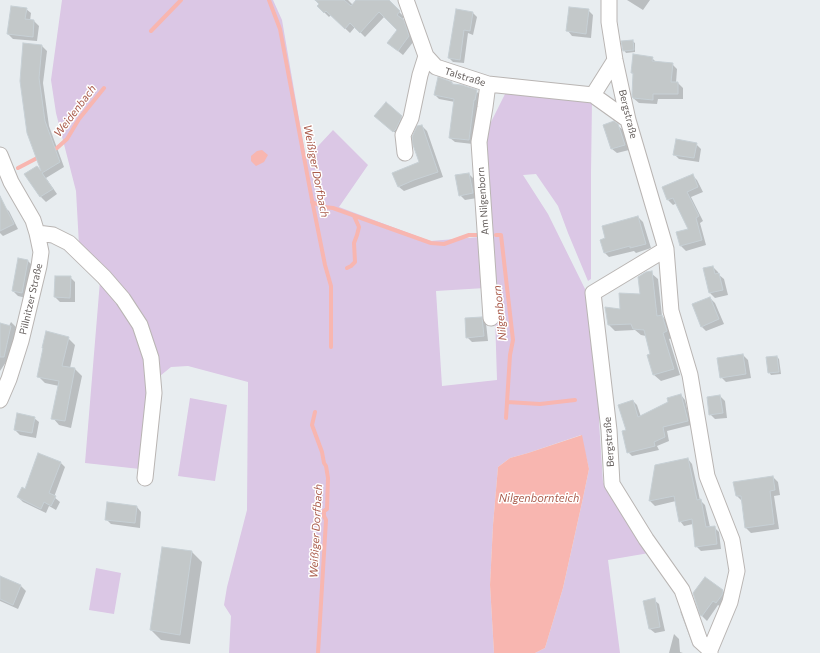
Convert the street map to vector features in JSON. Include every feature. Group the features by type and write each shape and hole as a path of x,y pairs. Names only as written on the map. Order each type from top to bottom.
{"street":[{"name":"Talstraße","path":"406,0 426,56 436,68 488,84 593,95 628,120"},
{"name":"Bergstraße","path":"609,0 609,22 615,60 628,120 666,249 671,310 690,375 707,476 732,540 737,571 730,602 710,652 700,641 682,590 646,539 612,484 609,430 593,293 666,249"},
{"path":"405,153 405,130 411,118 420,75 426,56"},
{"path":"593,95 615,60"},
{"name":"Am Nilgenborn","path":"488,84 479,142 491,318"},
{"name":"Pillnitzer Straße","path":"0,155 11,182 33,220 41,252 21,341 9,379 0,400"},
{"path":"37,233 53,235 69,243 104,277 123,299 140,325 151,358 154,393 145,478"}],"shaded area":[{"path":"62,0 273,0 282,20 306,159 333,130 368,165 339,207 430,241 480,237 485,288 436,291 442,386 497,380 495,316 484,147 490,124 506,92 592,101 591,279 588,281 558,206 536,174 523,175 548,214 588,295 599,397 603,482 649,553 608,560 620,653 535,653 545,648 563,588 583,498 589,469 581,435 510,458 498,467 490,585 494,653 229,653 231,616 224,605 227,587 247,510 248,382 188,366 171,367 160,376 156,353 79,245 76,191 56,113 51,80"},
{"path":"100,281 121,306 135,328 146,359 150,391 140,469 85,463"},
{"path":"190,398 227,405 215,481 178,476"},
{"path":"96,568 121,573 114,614 89,610"}],"water":[{"path":"262,150 268,155 264,162 256,166 251,161 251,156 257,151"},
{"name":"Nilgenbornteich","path":"582,435 589,469 563,588 545,648 535,653 494,653 490,585 498,467 510,458"}],"building":[{"path":"315,0 344,0 351,6 356,0 389,0 400,11 397,15 404,20 409,36 398,51 387,43 397,30 379,12 360,33 350,23 345,29 326,11 324,13 317,6 319,4"},
{"path":"11,6 27,8 25,19 34,20 33,37 7,34"},
{"path":"569,7 589,9 586,34 566,31"},
{"path":"456,9 473,12 470,31 464,30 460,60 448,58"},
{"path":"633,40 634,50 623,51 621,41"},
{"path":"23,43 42,45 39,78 45,121 60,162 42,173 53,189 40,197 24,174 37,166 41,171 27,133 20,81"},
{"path":"633,54 653,57 652,61 673,63 671,82 678,82 678,94 653,94 653,100 633,98 633,73 631,73"},
{"path":"438,77 452,82 452,84 462,85 477,90 474,100 469,140 449,138 454,99 434,95"},
{"path":"386,102 402,116 393,132 374,116"},
{"path":"614,121 618,124 625,145 611,149 603,125"},
{"path":"422,125 438,172 398,187 392,173 419,162 412,137 417,126"},
{"path":"676,139 697,143 694,158 673,155"},
{"path":"469,173 473,193 459,196 455,175"},
{"path":"693,174 698,187 687,192 699,216 696,218 702,240 680,246 676,232 688,229 673,198 667,200 662,187"},
{"path":"0,196 14,224 0,231"},
{"path":"638,216 646,244 630,248 630,246 604,253 600,240 605,238 602,226"},
{"path":"18,258 28,260 22,293 12,291"},
{"path":"713,266 715,274 719,273 723,290 709,293 703,268"},
{"path":"652,271 657,316 662,315 667,331 663,333 674,369 653,375 647,355 650,354 644,330 633,329 631,324 608,325 605,307 620,309 619,293 640,294 638,277 646,272"},
{"path":"55,276 71,276 70,298 54,297"},
{"path":"710,297 719,319 701,327 692,304"},
{"path":"482,317 484,336 466,338 465,318"},
{"path":"0,323 11,326 4,357 0,357"},
{"path":"46,331 69,337 62,366 75,368 65,421 51,419 59,381 37,377"},
{"path":"743,354 746,374 720,378 717,358"},
{"path":"777,356 779,372 768,373 766,357"},
{"path":"681,394 688,421 663,427 665,437 654,442 655,446 627,453 622,431 626,430 618,405 633,400 638,417 668,402 667,398"},
{"path":"720,395 723,413 709,415 707,397"},
{"path":"17,413 35,417 32,433 14,430"},
{"path":"38,453 61,462 49,493 56,496 51,506 44,502 41,509 17,497 22,487 25,489"},
{"path":"688,458 697,500 701,499 706,527 715,526 717,544 695,547 692,519 679,522 674,496 649,501 655,465"},
{"path":"773,476 775,490 770,491 774,524 745,528 741,496 736,496 733,482"},
{"path":"107,502 137,506 135,523 105,520"},
{"path":"162,547 192,551 180,635 150,630"},
{"path":"0,576 21,585 13,605 0,599"},
{"path":"705,577 723,590 722,595 716,603 713,601 702,616 700,615 693,593"},
{"path":"655,598 660,627 649,629 643,601"}],"waterway":[{"name":"Weidenbach","path":"151,31 181,0"},
{"name":"Weißiger Dorfbach","path":"269,0 280,29 312,200 325,265 331,286 331,347"},
{"name":"Weidenbach","path":"50,151 57,148 67,139 79,119 104,88"},
{"name":"Weidenbach","path":"18,168 41,156"},
{"name":"Nilgenborn","path":"312,202 431,243 444,244 469,235 479,235"},
{"path":"347,268 355,262 354,243 359,227 354,216"},
{"name":"Nilgenborn","path":"496,235 501,235 513,340 510,355 506,418"},
{"path":"507,402 540,404 575,400"},
{"name":"Weißiger Dorfbach","path":"315,412 312,425 322,452 328,478 327,509 324,511 326,520 318,653"}]}
